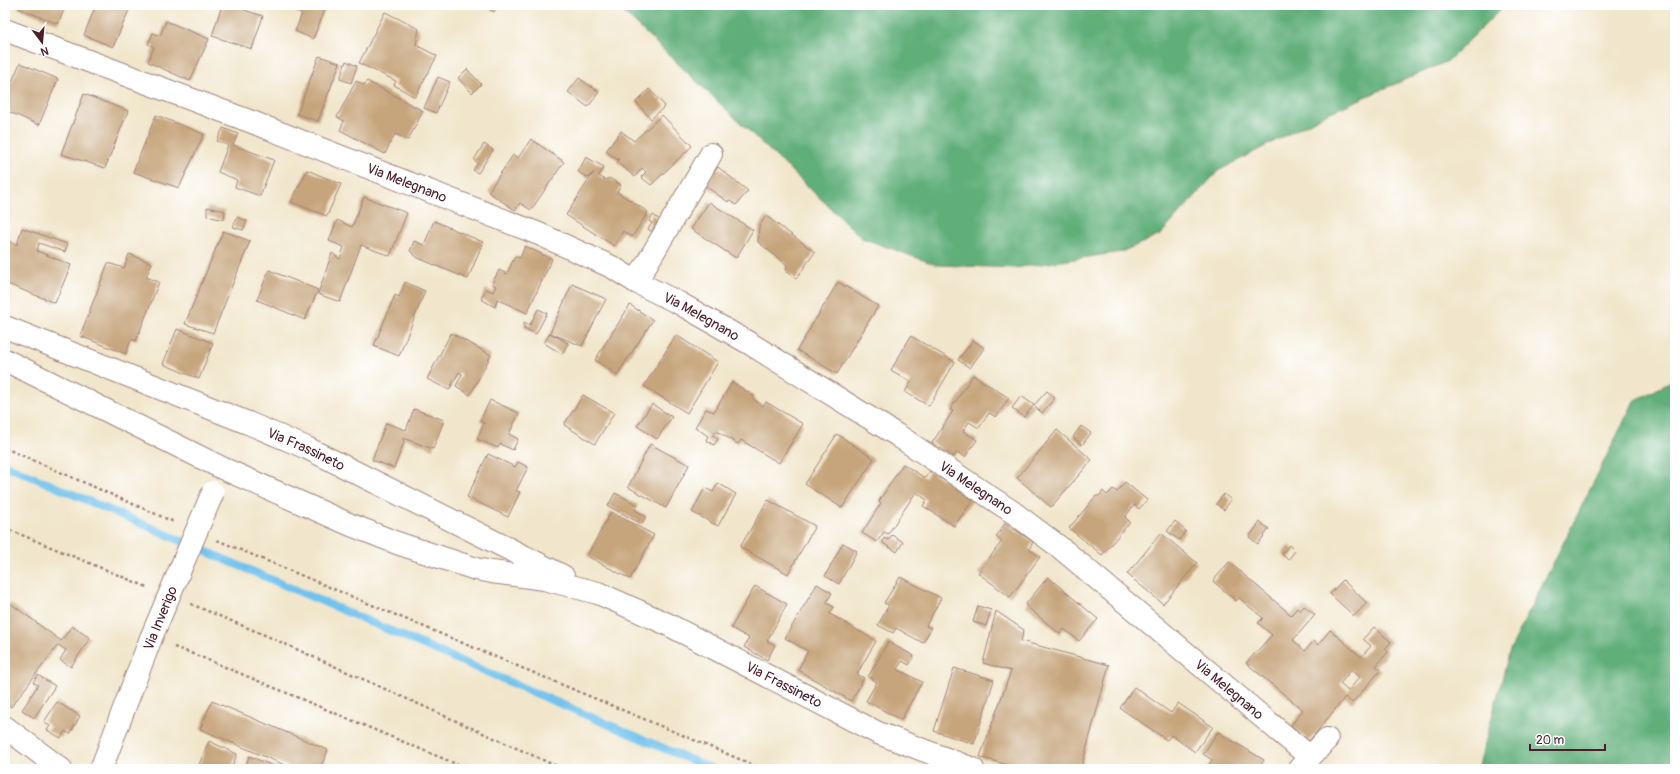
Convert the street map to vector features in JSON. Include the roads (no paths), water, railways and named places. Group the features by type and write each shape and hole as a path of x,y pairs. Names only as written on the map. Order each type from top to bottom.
{"street":[{"name":"Via Melegnano","path":"5,30 252,122 539,234 612,267 636,282 679,303 749,343 1002,504 1062,549 1304,763"},
{"path":"636,282 711,154"},
{"name":"Via Frassineto","path":"5,327 248,423 307,448 598,593 665,623 838,714 878,733 973,769"},
{"name":"Via Frassineto","path":"5,360 222,468 351,525 397,543 476,569 544,579 598,593"},
{"name":"Via Inverigo","path":"101,769 151,638 222,468"},
{"path":"5,727 61,769"},
{"path":"1304,763 1327,739"}],"waterway":[{"path":"5,465 712,769"}]}
